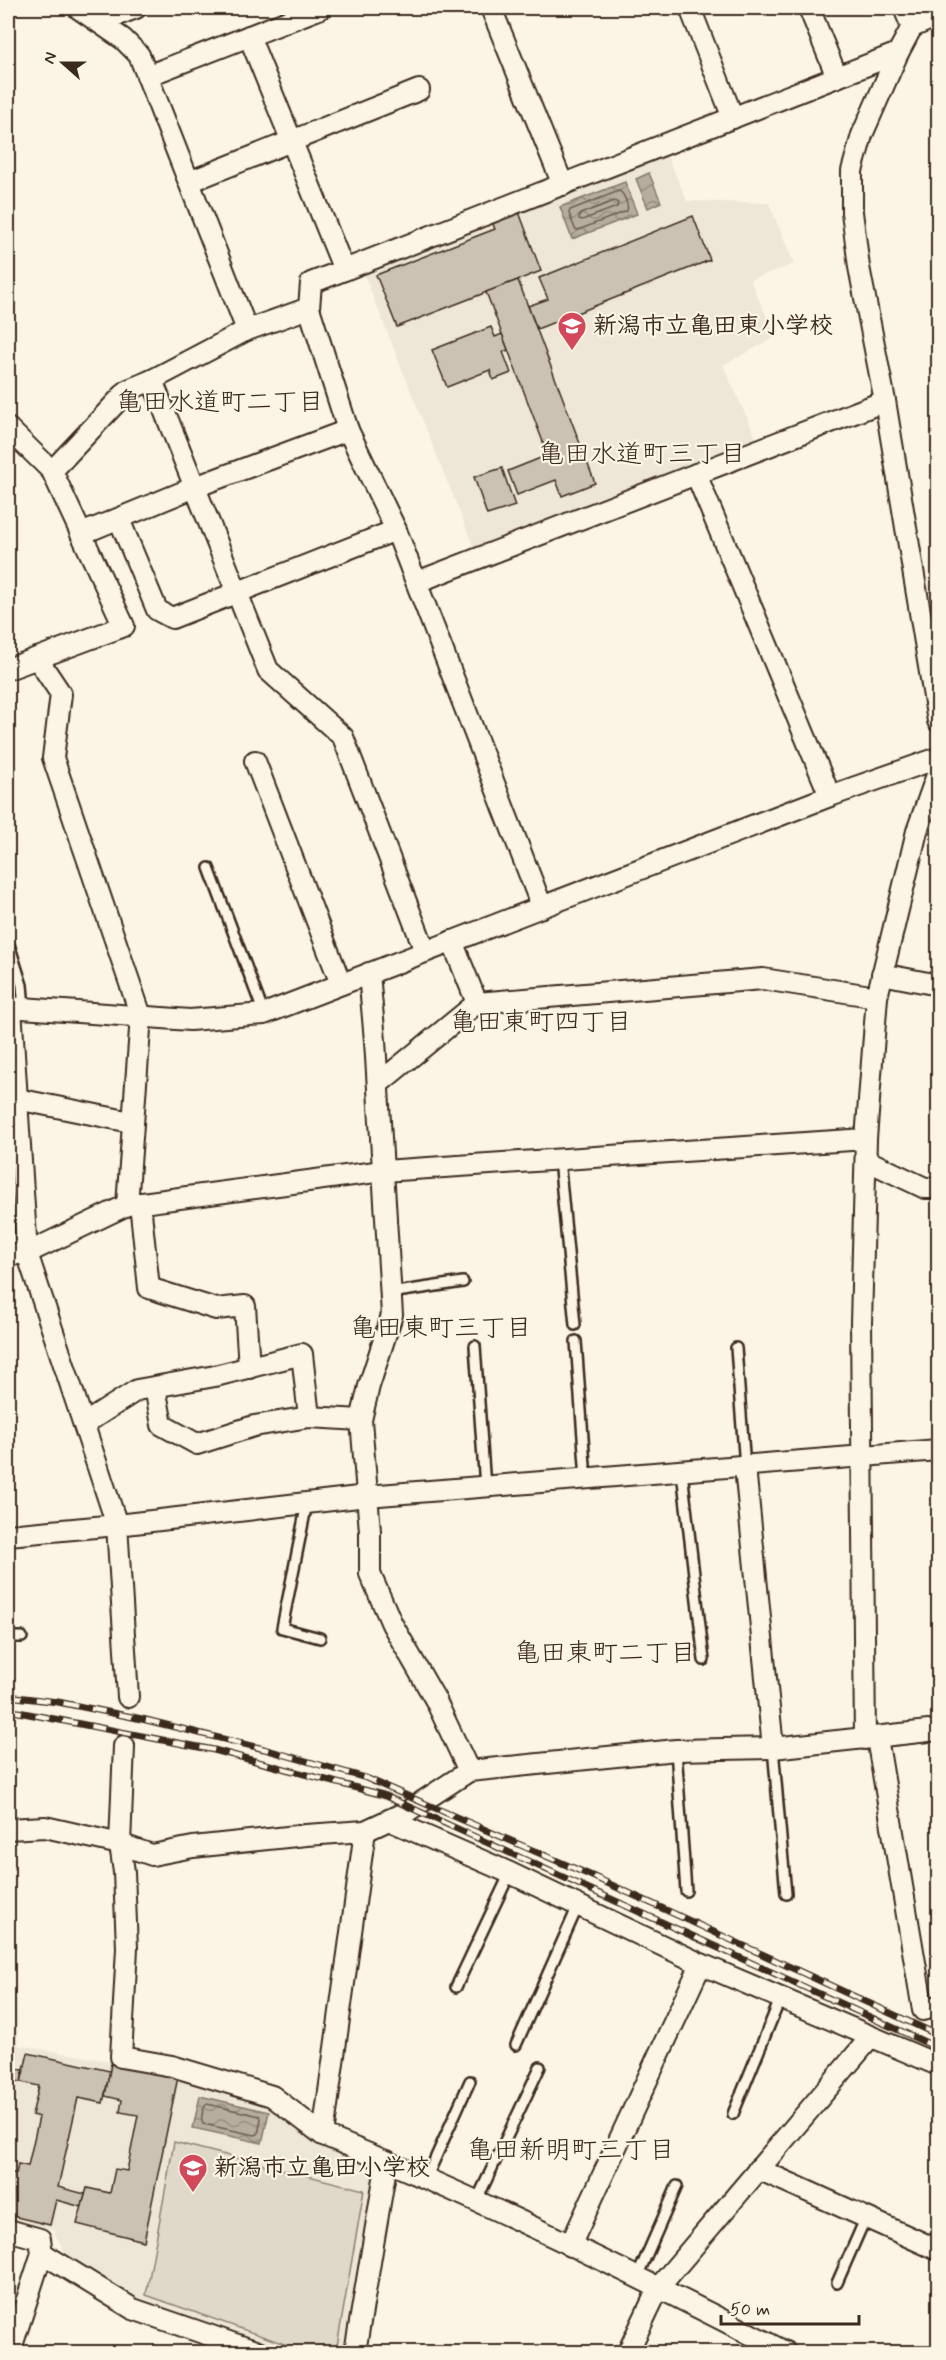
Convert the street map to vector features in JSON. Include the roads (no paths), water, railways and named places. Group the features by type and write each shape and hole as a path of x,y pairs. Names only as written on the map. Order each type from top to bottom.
{"street":[{"path":"78,8 123,39 139,55 247,330"},
{"path":"99,22 136,8"},
{"path":"147,76 321,8"},
{"path":"491,8 563,185"},
{"path":"690,8 733,118"},
{"path":"809,8 837,77"},
{"path":"904,8 912,27"},
{"path":"922,8 898,53 862,135 852,171 852,212 859,267 885,401 939,721"},
{"path":"912,27 939,16"},
{"path":"249,36 345,270"},
{"path":"542,907 396,530 348,430 309,308 311,283 898,53"},
{"path":"189,182 419,90"},
{"path":"52,471 128,390 152,381 247,330 309,308"},
{"path":"152,381 268,670 343,737 425,951"},
{"path":"417,582 885,401"},
{"path":"8,428 52,471 124,626 8,669"},
{"path":"81,534 195,487 348,430"},
{"path":"696,474 830,796"},
{"path":"119,519 157,610 172,618 396,530"},
{"path":"37,658 62,694 52,758 141,1016 131,1122 133,1204 149,1288 216,1309 245,1306 249,1368"},
{"path":"128,1697 117,1525 27,1253 14,1137 17,1099 14,1007 190,1020 264,1014 830,796 939,758"},
{"path":"255,761 341,984"},
{"path":"939,772 917,831 877,997 866,1139 861,1323 871,1739 923,2010 939,2006"},
{"path":"452,941 477,1003"},
{"path":"369,973 392,1315 369,1386 361,1420 370,1574 392,1624 435,1699 469,1771"},
{"path":"882,974 939,985"},
{"path":"378,1084 477,1003 764,979 877,997"},
{"path":"17,1099 131,1122"},
{"path":"8,1255 27,1253 133,1204 383,1171 866,1139"},
{"path":"866,1160 925,1188 939,1188"},
{"path":"84,1424 137,1390 215,1376 302,1354 309,1417"},
{"path":"155,1386 162,1425 197,1444 254,1426 309,1417 361,1420"},
{"path":"8,1535 117,1525 367,1496 863,1458 939,1450"},
{"path":"745,1467 773,1748"},
{"path":"8,1829 45,1827 120,1844 152,1855 306,1834 365,1831 408,1812 469,1771 676,1750 773,1748 939,1730"},
{"path":"124,1746 120,1844 124,1872 127,1948 121,2057 172,2066 272,2096 323,2134 387,2161 659,2287 785,2352"},
{"path":"389,1820 510,1873 701,1964 939,2065"},
{"path":"323,2134 365,1831"},
{"path":"570,2246 701,1964"},
{"path":"628,2352 659,2287 871,2037"},
{"path":"355,2352 387,2161"},
{"path":"758,2169 939,2250"},
{"path":"8,2230 40,2239 42,2253 10,2352"},
{"path":"42,2253 133,2309 258,2352"}],"lane":[{"path":"209,868 264,1014"},
{"path":"8,941 22,985 14,1007"},
{"path":"559,1159 575,1325"},
{"path":"390,1293 463,1282"},
{"path":"576,1341 586,1479"},
{"path":"475,1346 485,1487"},
{"path":"736,1348 745,1467"},
{"path":"682,1472 704,1660"},
{"path":"307,1503 282,1628 320,1638"},
{"path":"8,1636 22,1637"},
{"path":"773,1748 786,1893"},
{"path":"676,1750 686,1891"},
{"path":"456,1987 510,1873"},
{"path":"516,2045 578,1906"},
{"path":"733,2114 782,1997"},
{"path":"476,2202 540,2067"},
{"path":"426,2179 470,2081"},
{"path":"637,2277 677,2186"},
{"path":"837,2283 866,2217"}],"water":[{"path":"649,173 661,202 648,208 636,179"},
{"path":"625,182 637,214 572,239 560,207"},
{"path":"200,2096 269,2112 262,2143 193,2128"}],"railway":[{"path":"8,1696 58,1702 142,1719 264,1749 366,1778 592,1876 938,2035"},
{"path":"8,1710 214,1750 383,1795 938,2048"}],"place":[{"name":"新潟市立亀田東小学校","path":"572,352"},
{"name":"新潟市立亀田小学校","path":"193,2194"}],"district":[{"name":"亀田水道町二丁目","path":"220,403"},
{"name":"亀田水道町三丁目","path":"642,455"},
{"name":"亀田東町四丁目","path":"541,1023"},
{"name":"亀田東町三丁目","path":"441,1329"},
{"name":"亀田東町二丁目","path":"605,1654"},
{"name":"亀田新明町三丁目","path":"571,2151"}]}
